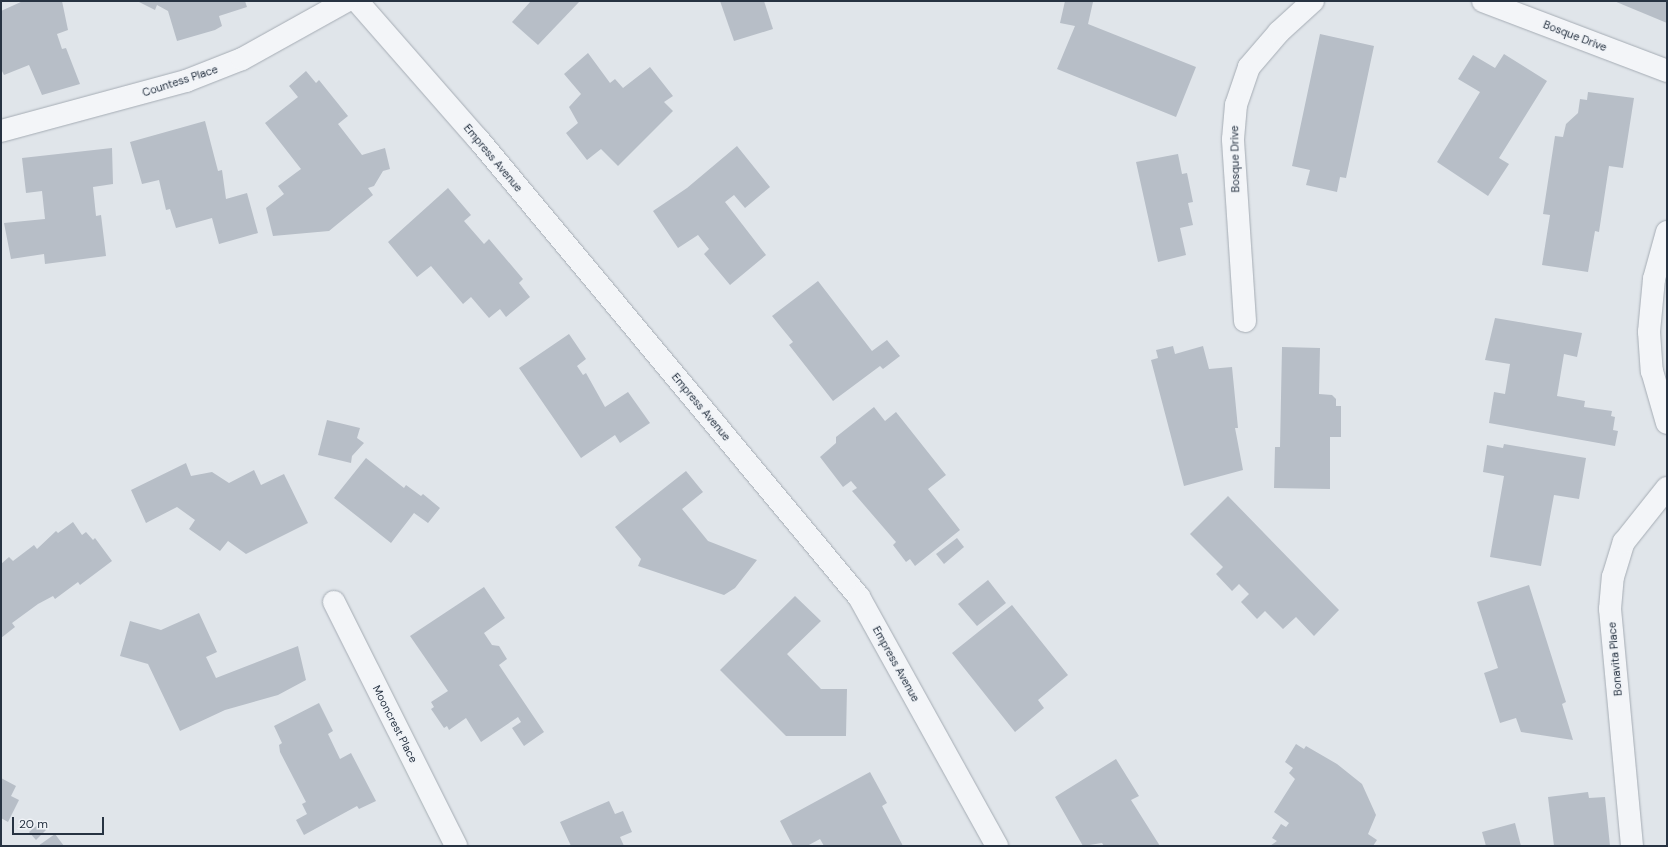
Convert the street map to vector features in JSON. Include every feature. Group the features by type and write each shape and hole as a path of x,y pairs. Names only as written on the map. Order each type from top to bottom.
{"street":[{"name":"Countess Place","path":"1,131 186,81 242,59 346,1"},
{"name":"Empress Avenue","path":"357,1 483,145 859,597 997,846"},
{"name":"Bosque Drive","path":"1245,321 1233,139 1236,105 1249,67 1279,32 1313,1"},
{"name":"Bosque Drive","path":"1493,3 1667,71"},
{"path":"1667,232 1654,279 1650,332 1652,371 1660,406 1667,423"},
{"name":"Bonavita Place","path":"1632,846 1610,609 1613,585 1624,542 1667,488"},
{"name":"Mooncrest Place","path":"334,602 456,846"}],"building":[{"path":"23,1 62,1 68,30 57,34 62,49 66,48 80,84 42,95 29,65 4,75 1,69 1,11"},
{"path":"137,1 245,1 247,7 219,16 222,26 215,30 177,41 168,11 157,5 155,10"},
{"path":"531,1 580,1 538,45 512,22"},
{"path":"720,1 764,1 773,29 734,41"},
{"path":"1065,1 1093,2 1088,24 1196,67 1176,117 1057,69 1075,26 1060,23"},
{"path":"1614,1 1667,1 1667,23"},
{"path":"1320,34 1374,46 1346,178 1340,177 1337,192 1306,185 1310,170 1292,166"},
{"path":"588,53 610,83 615,79 623,88 650,67 673,96 664,102 673,111 618,166 601,149 587,160 566,133 578,123 569,107 581,94 564,74"},
{"path":"1504,54 1547,81 1499,158 1509,164 1488,196 1437,162 1480,92 1458,79 1473,55 1495,68"},
{"path":"306,71 316,83 319,80 348,116 338,124 362,155 385,148 390,169 383,171 374,186 368,188 373,195 329,231 273,236 266,208 284,194 278,186 301,169 265,123 298,97 289,86"},
{"path":"1588,92 1634,98 1623,168 1609,166 1599,232 1595,231 1588,272 1542,265 1550,215 1543,214 1555,136 1563,137 1566,124 1578,113 1580,99 1587,100"},
{"path":"205,121 218,171 222,170 226,199 247,193 258,233 219,244 212,218 176,228 170,209 166,210 159,180 142,184 130,142"},
{"path":"737,146 770,187 745,208 734,195 725,202 766,255 730,285 704,254 709,249 698,235 678,248 653,211 687,188"},
{"path":"112,148 113,184 93,187 96,216 101,215 106,256 45,264 44,254 11,259 4,223 45,219 42,191 26,193 22,158"},
{"path":"1178,154 1182,174 1187,173 1193,202 1188,203 1193,225 1180,228 1186,255 1158,262 1136,162"},
{"path":"448,188 471,215 464,221 484,244 489,239 523,279 519,283 530,297 506,317 500,309 489,318 471,297 463,304 431,266 417,277 388,242"},
{"path":"818,281 872,351 887,340 900,356 883,369 880,366 833,401 789,345 793,342 772,316"},
{"path":"1495,318 1582,333 1577,357 1564,354 1557,396 1585,401 1584,407 1612,411 1611,416 1615,417 1613,430 1618,431 1615,446 1489,423 1494,392 1505,394 1510,364 1485,360"},
{"path":"569,334 586,359 577,366 583,375 586,373 605,407 628,392 650,423 620,443 615,435 581,458 519,368"},
{"path":"1173,346 1175,354 1203,346 1209,369 1232,367 1238,428 1235,428 1243,470 1184,486 1151,360 1158,358 1156,350"},
{"path":"1282,347 1320,348 1319,394 1332,395 1336,399 1336,406 1341,406 1341,437 1330,437 1330,489 1274,488 1275,447 1280,447"},
{"path":"874,407 885,421 896,412 946,475 928,489 960,530 915,566 910,559 906,562 893,545 896,542 852,491 857,488 851,481 843,487 820,457 836,443 836,437"},
{"path":"327,420 360,428 357,438 364,443 352,456 351,463 318,455"},
{"path":"1504,444 1586,458 1579,499 1554,495 1541,566 1490,557 1504,476 1483,472 1487,445 1503,448"},
{"path":"366,458 404,488 406,485 421,496 423,494 440,508 428,523 414,513 391,543 334,498"},
{"path":"186,463 191,476 212,472 229,483 254,470 261,485 284,474 308,523 246,554 228,541 220,551 189,529 195,520 177,507 146,523 131,490"},
{"path":"686,471 703,492 682,509 708,541 757,560 735,588 724,595 638,566 641,559 615,527"},
{"path":"1228,496 1339,610 1314,636 1296,617 1283,629 1265,611 1257,619 1241,602 1249,594 1239,584 1232,591 1216,574 1223,567 1190,534"},
{"path":"73,522 82,535 86,532 93,540 95,538 112,561 80,585 78,582 55,599 53,596 38,604 12,623 15,627 1,638 1,564 9,557 13,561 34,545 37,549 56,531 58,533"},
{"path":"957,538 964,547 944,564 936,554"},
{"path":"988,580 1006,603 977,626 958,604"},
{"path":"1529,585 1566,702 1562,704 1573,740 1521,732 1516,718 1500,723 1484,673 1498,668 1477,602"},
{"path":"484,587 505,618 484,633 492,645 499,646 507,659 499,665 544,732 524,746 512,728 521,722 518,717 481,742 466,718 449,730 447,726 444,728 431,709 434,707 431,702 448,691 410,636"},
{"path":"795,596 821,621 787,654 821,689 847,689 846,736 786,736 720,670"},
{"path":"1012,605 1068,675 1038,700 1044,708 1015,732 952,653"},
{"path":"199,613 217,652 206,657 216,678 298,646 306,680 278,695 225,710 180,731 148,664 120,656 130,621 161,630"},
{"path":"319,703 333,731 328,734 340,759 351,753 376,801 359,809 357,806 304,835 296,820 307,814 302,804 306,802 280,752 279,745 282,743 274,726"},
{"path":"1296,744 1304,749 1306,746 1337,764 1362,784 1376,815 1368,834 1377,840 1373,846 1270,846 1277,841 1272,838 1281,824 1286,827 1289,823 1274,812 1295,779 1289,773 1293,768 1285,762"},
{"path":"1116,759 1139,796 1131,800 1160,846 1104,846 1102,843 1083,846 1055,797"},
{"path":"870,772 887,803 882,806 903,846 824,846 820,839 807,846 793,846 780,821"},
{"path":"1,778 16,786 11,796 19,800 8,822 1,818"},
{"path":"1588,792 1589,798 1605,797 1610,846 1554,846 1548,797"},
{"path":"609,801 615,814 623,811 632,832 620,837 624,846 571,846 560,822"},
{"path":"40,823 46,830 36,840 29,832"},
{"path":"1515,823 1521,846 1486,846 1482,832"},
{"path":"55,834 64,846 38,846"}]}
